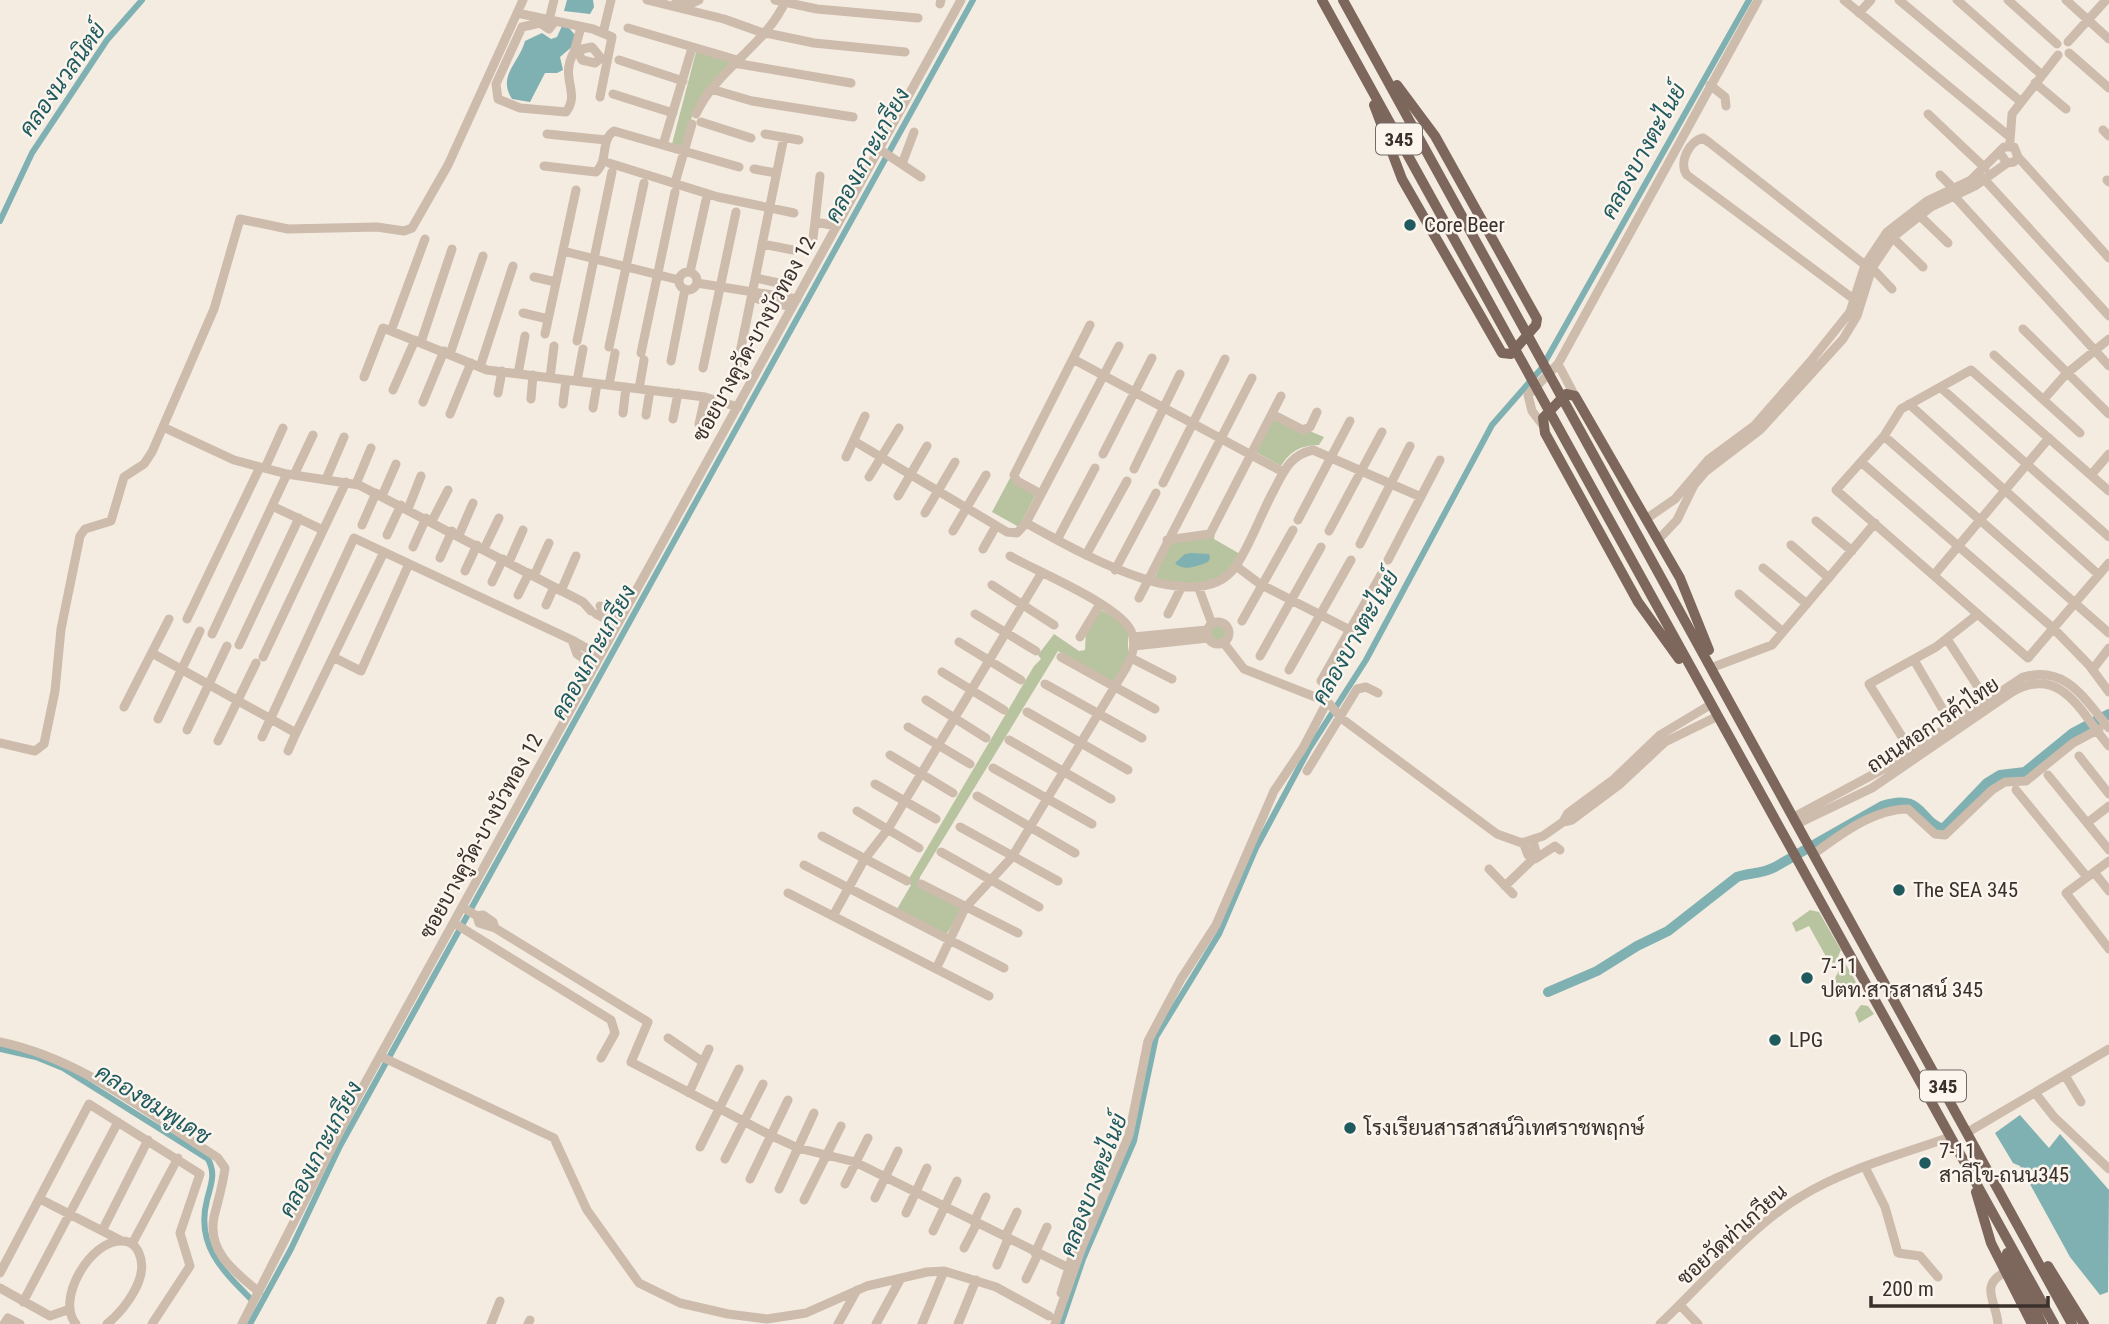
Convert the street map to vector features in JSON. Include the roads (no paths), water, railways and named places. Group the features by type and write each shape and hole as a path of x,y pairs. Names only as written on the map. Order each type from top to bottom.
{"main road":[{"name":"345","path":"1322,0 1707,701 2054,1324"},
{"name":"345","path":"1343,0 2072,1324"},
{"path":"1357,62 1402,178 1494,339 1507,345 1530,320 1531,309 1435,136 1372,52"},
{"path":"1431,159 1429,142 1435,142 1443,152"},
{"path":"1411,192 1407,182 1410,177 1417,176 1423,184"},
{"path":"1544,429 1560,398 1569,393 1575,396 1676,573 1728,697"},
{"path":"1544,429 1572,400 1582,407"},
{"path":"1544,429 1629,584 1707,701"},
{"path":"1664,579 1674,582 1676,573"},
{"path":"1629,584 1641,594 1644,591 1641,578"},
{"path":"1974,1181 1983,1224 2032,1324"},
{"name":"345","path":"1990,1211 2002,1243 2042,1324"},
{"path":"2011,1212 2084,1324"}],"street":[{"path":"0,743 35,751 44,744 54,691 61,629 80,536 85,529 111,521 124,477 147,461 215,309 240,219 278,228 387,227 408,231 449,165 523,0"},
{"path":"547,21 554,0"},
{"path":"592,47 611,0"},
{"path":"647,0 724,19 766,34 814,43 905,52"},
{"path":"676,0 692,3 699,0"},
{"path":"775,0 827,10 918,18"},
{"name":"ซอยบางคูวัด-บางบัวทอง 12","path":"242,1324 380,1056 456,924 470,912 600,656 881,150 961,0"},
{"path":"1544,429 1532,411 1528,395 1558,365 1758,0"},
{"path":"1844,0 2010,142 2018,157 2109,258"},
{"path":"1859,13 1871,0"},
{"path":"1899,0 2020,101"},
{"path":"1956,0 2039,79 2066,109"},
{"path":"2008,0 2057,44 2059,55"},
{"path":"2066,0 2109,39"},
{"path":"2057,44 2068,42 2106,0"},
{"path":"639,389 642,356 675,188 696,120 710,89 766,34 785,2"},
{"path":"517,13 582,27 613,39 600,97"},
{"path":"547,21 525,24 511,50 496,84 498,99 503,104 566,111 573,99 567,66 576,53 592,47"},
{"path":"576,53 582,27"},
{"path":"628,28 735,62 851,83"},
{"path":"2068,42 2069,53 2109,88"},
{"path":"576,53 588,62 599,61 600,55 592,47"},
{"path":"663,145 692,48"},
{"path":"1890,235 1954,193 2000,153 2010,142 2012,114 2020,101 2059,55 2069,53"},
{"path":"619,60 682,81"},
{"path":"1710,85 1725,97 1726,106"},
{"path":"710,89 752,101 853,117"},
{"path":"613,94 673,113"},
{"path":"1928,114 1985,168"},
{"path":"696,120 751,138"},
{"path":"544,166 596,172 604,162 606,140 614,131 739,167"},
{"path":"902,164 915,132"},
{"path":"547,134 606,140"},
{"path":"765,134 799,140"},
{"path":"736,372 784,137"},
{"path":"1856,301 1687,175 1682,166 1695,141 1703,138 1710,143 1868,267 1892,289"},
{"path":"881,150 921,177"},
{"path":"2000,153 2007,163"},
{"path":"1658,540 1677,520 1679,503 1709,460 1743,440 1813,365 1848,317 1868,267 1890,235 1927,201 1954,193 1984,179 2018,157"},
{"path":"577,381 580,345 610,167 675,188 794,213"},
{"path":"754,169 776,173"},
{"path":"1940,175 2092,351 2109,366"},
{"path":"813,238 820,176"},
{"path":"1984,179 2109,316"},
{"path":"609,385 625,267 644,183"},
{"path":"545,334 576,190"},
{"path":"690,272 706,200"},
{"path":"703,368 736,212"},
{"path":"1919,215 1948,243"},
{"path":"815,222 837,226"},
{"path":"1890,235 1923,267"},
{"path":"391,331 425,239"},
{"path":"762,244 793,250"},
{"path":"393,390 418,341 452,249"},
{"path":"563,251 679,280 685,289 671,361"},
{"path":"423,402 447,352 483,256"},
{"path":"450,414 475,365 513,266"},
{"path":"679,280 684,273 690,272 695,275 697,283"},
{"path":"534,277 556,282"},
{"path":"756,278 788,285"},
{"path":"697,283 754,294 758,299 794,303"},
{"path":"685,289 691,290 697,283"},
{"path":"523,313 548,319"},
{"path":"1041,494 1017,481 1014,475 1090,325"},
{"path":"364,377 383,328 475,365 518,374 705,397 738,407"},
{"path":"2023,329 2109,414"},
{"path":"518,374 525,336"},
{"path":"2043,399 2066,374 2109,340"},
{"path":"550,378 554,346"},
{"path":"854,441 996,526 1012,533 1022,530 1119,346"},
{"path":"1994,355 2080,433"},
{"path":"1103,454 1152,358"},
{"path":"1073,359 1283,472"},
{"path":"1163,483 1225,359"},
{"path":"1558,365 1575,396"},
{"path":"2109,491 1971,370 1900,409 1884,436 1836,489 2028,658 2109,563"},
{"path":"498,393 502,371"},
{"path":"1134,469 1181,374"},
{"path":"531,399 533,375"},
{"path":"1139,598 1252,378"},
{"path":"562,404 566,380"},
{"path":"593,408 597,384"},
{"path":"623,413 626,387"},
{"path":"1940,387 2109,537"},
{"path":"646,415 650,390"},
{"path":"673,419 678,393"},
{"path":"1167,540 1210,534 1281,396"},
{"path":"699,424 705,397"},
{"path":"1909,404 2099,575"},
{"path":"1272,414 1303,430 1310,427 1317,412"},
{"path":"846,457 865,416"},
{"path":"1298,520 1350,421"},
{"path":"163,427 229,458 290,474 351,483 429,519 619,621"},
{"path":"187,620 283,428"},
{"path":"869,477 899,428"},
{"path":"1329,531 1382,432"},
{"path":"212,634 272,506 313,435"},
{"path":"1884,436 2109,633"},
{"path":"326,479 344,437"},
{"path":"1934,575 2049,439"},
{"path":"898,496 928,446"},
{"path":"1360,544 1410,446"},
{"path":"218,741 323,530 371,448"},
{"path":"1026,523 1115,570 1148,580 1182,586 1200,585 1218,579 1236,566 1283,472 1296,455 1313,450 1421,497"},
{"path":"2091,475 2109,454"},
{"path":"1388,560 1440,460"},
{"path":"925,513 955,462"},
{"path":"1861,462 2053,628 2093,669 2109,692"},
{"path":"362,525 396,464"},
{"path":"1057,540 1096,468"},
{"path":"953,531 986,475"},
{"path":"387,535 421,476"},
{"path":"1086,555 1127,481"},
{"path":"413,547 448,490"},
{"path":"1115,570 1157,493"},
{"path":"440,558 472,503"},
{"path":"1646,519 1679,503"},
{"path":"272,506 323,530"},
{"path":"465,571 499,517"},
{"path":"239,645 299,518"},
{"path":"1816,521 1852,551"},
{"path":"1716,666 1772,645 1875,523"},
{"path":"984,549 996,526"},
{"path":"492,582 523,530"},
{"path":"1242,621 1293,530"},
{"path":"262,737 354,538 408,566 572,640 600,656"},
{"path":"519,595 549,543"},
{"path":"1791,545 1829,578"},
{"path":"1260,656 1321,547"},
{"path":"288,751 383,554"},
{"path":"546,605 576,556"},
{"path":"936,969 965,908 1012,857 1131,658 1133,642 1118,614 1010,556"},
{"path":"1289,670 1351,560"},
{"path":"333,657 360,671 408,566"},
{"path":"1236,566 1290,601 1350,629"},
{"path":"1763,568 1807,604"},
{"path":"1321,681 1382,573"},
{"path":"833,916 864,860 888,830 1041,574"},
{"path":"992,585 1054,625"},
{"path":"1133,642 1211,629 1227,628 1228,636 1223,642 1215,643 1211,629 1200,585"},
{"path":"1168,614 1182,586"},
{"path":"1739,594 1783,632"},
{"path":"1080,637 1100,604"},
{"path":"975,614 1036,651"},
{"path":"1904,740 1869,684 1947,639 1978,614"},
{"path":"124,707 169,619"},
{"path":"158,719 200,632"},
{"path":"1947,639 1978,687"},
{"path":"572,640 577,654 595,666"},
{"path":"959,642 1021,680"},
{"path":"1223,642 1244,669 1328,703 1340,716 1497,834 1528,841 1563,822 1568,813 1616,782 1662,738 1707,701"},
{"path":"187,730 227,646"},
{"path":"2093,669 2109,648"},
{"path":"152,653 296,733"},
{"path":"1061,657 1155,709"},
{"path":"1131,658 1172,679"},
{"path":"1914,660 1942,708"},
{"path":"942,672 1004,710"},
{"name":"ถนนหอการค้าไทย","path":"1796,820 1889,766 2023,677 2038,674 2060,678 2081,691 2107,724"},
{"name":"ถนนหอการค้าไทย","path":"1796,820 1872,788 2022,687 2038,683 2060,689 2109,746"},
{"path":"1045,684 1098,716 1142,738"},
{"path":"1307,771 1359,687 1366,687 1378,693"},
{"path":"926,700 986,738"},
{"path":"380,1056 554,1138 587,1210 639,1283 680,1303 728,1314 767,1319 806,1313 857,1290 901,1278 944,1271 996,1287 1052,1320 1129,1135 1148,1041 1181,979 1216,925 1275,791 1328,703"},
{"path":"1027,712 1128,770"},
{"path":"1662,738 1716,717"},
{"path":"1813,851 1844,832 1898,809 1908,809 1935,834 1945,835 1992,790 2005,782 2026,781 2073,743 2107,724"},
{"path":"908,727 970,764"},
{"path":"1009,740 1111,799"},
{"path":"890,755 953,793"},
{"path":"2079,756 2109,794"},
{"path":"993,768 1047,801 1092,824"},
{"path":"2048,775 2109,850"},
{"path":"875,784 936,819"},
{"path":"2016,790 2090,875 2109,891"},
{"path":"977,796 1074,853"},
{"path":"2087,823 2109,806"},
{"path":"857,811 919,848"},
{"path":"960,827 1058,881"},
{"path":"822,836 907,881"},
{"path":"1528,841 1536,852 1533,860"},
{"path":"1506,886 1548,848 1555,846 1560,850"},
{"path":"941,852 990,882 1039,907"},
{"path":"1521,855 1533,860"},
{"path":"2109,861 2066,893 2109,949"},
{"path":"804,864 1004,968"},
{"path":"1489,869 1513,894"},
{"path":"920,884 1018,933"},
{"path":"788,893 989,996"},
{"path":"470,912 479,923 495,928 648,1022 631,1062 797,1148 855,1162 1069,1268"},
{"path":"456,924 611,1020 615,1033 601,1058"},
{"path":"668,1038 703,1062"},
{"path":"0,1042 39,1052 77,1068 218,1158 225,1168 214,1220 213,1239 222,1256 256,1298"},
{"path":"689,1093 709,1049"},
{"path":"1968,1132 2066,1077 2109,1049"},
{"path":"700,1147 739,1069"},
{"path":"2066,1077 2081,1102"},
{"path":"725,1159 763,1084"},
{"path":"2036,1094 2054,1117 2109,1169"},
{"path":"750,1179 788,1100"},
{"path":"0,1273 89,1104 197,1170 201,1178 180,1233 190,1266 152,1324"},
{"path":"779,1189 814,1113"},
{"path":"23,1302 118,1122"},
{"path":"804,1200 841,1126"},
{"name":"ซอยวัดท่าเกวียน","path":"1660,1324 1787,1206 1810,1191 1865,1167 1950,1136"},
{"path":"845,1184 868,1138"},
{"path":"103,1231 148,1140"},
{"path":"874,1198 898,1151"},
{"path":"132,1244 178,1158"},
{"path":"1865,1167 1885,1207 1898,1253 1920,1256 1938,1277"},
{"path":"906,1213 927,1168"},
{"path":"933,1231 957,1181"},
{"path":"964,1248 986,1197"},
{"path":"40,1199 132,1244 141,1259 141,1277 123,1307 107,1324"},
{"path":"997,1265 1017,1212"},
{"path":"1026,1279 1047,1227"},
{"path":"76,1324 70,1309 75,1283 93,1256 103,1247 120,1240"},
{"path":"1061,1293 1076,1243"},
{"path":"922,1324 944,1271"},
{"path":"1998,1324 1990,1285 1993,1278 2005,1272"},
{"path":"876,1324 901,1278"},
{"path":"958,1324 976,1280"},
{"path":"0,1288 50,1317 70,1309"},
{"path":"838,1324 857,1290"},
{"path":"491,1324 500,1301"},
{"path":"1680,1305 1698,1324"},
{"path":"7,1322 20,1324"}],"water":[{"path":"567,0 593,0 594,7 590,14 564,11"},
{"path":"562,26 569,28 576,36 574,45 560,57 563,70 545,73 530,102 512,99 508,91 508,76 525,41 542,33 551,39 557,37"},
{"path":"1185,554 1209,554 1210,558 1208,562 1191,567 1182,567 1175,563"},
{"path":"2020,1115 2049,1148 2060,1134 2109,1190 2108,1292 2100,1295 2070,1257 2020,1166 2013,1163 1995,1133"}],"waterway":[{"name":"คลองนวลนิตย์","path":"0,221 32,153 107,40 142,0"},
{"name":"คลองเกาะเกรียง","path":"250,1324 291,1249 340,1146 973,0"},
{"name":"คลองบางตะไนย์","path":"1061,1324 1083,1259 1134,1141 1156,1037 1219,934 1256,848 1309,749 1366,660 1492,425 1541,369 1749,0"},
{"path":"1548,992 1597,971 1637,946 1668,931 1737,877 1775,867 1882,806 1896,803 1913,805 1928,820 1943,829 1987,783 2000,775 2025,772 2073,733 2109,714"},
{"name":"คลองชมพูเดช","path":"0,1049 36,1057 63,1068 208,1159 212,1174 204,1216 209,1245 223,1269 254,1302"}],"place":[{"name":"Core Beer","path":"1410,225"},
{"name":"The SEA 345","path":"1899,890"},
{"name":"7-11 ปตท.สารสาสน์ 345","path":"1807,978"},
{"name":"LPG","path":"1775,1040"},
{"name":"โรงเรียนสารสาสน์วิเทศราชพฤกษ์","path":"1350,1128"},
{"name":"7-11 สาลีโข-ถนน345","path":"1925,1163"}]}
